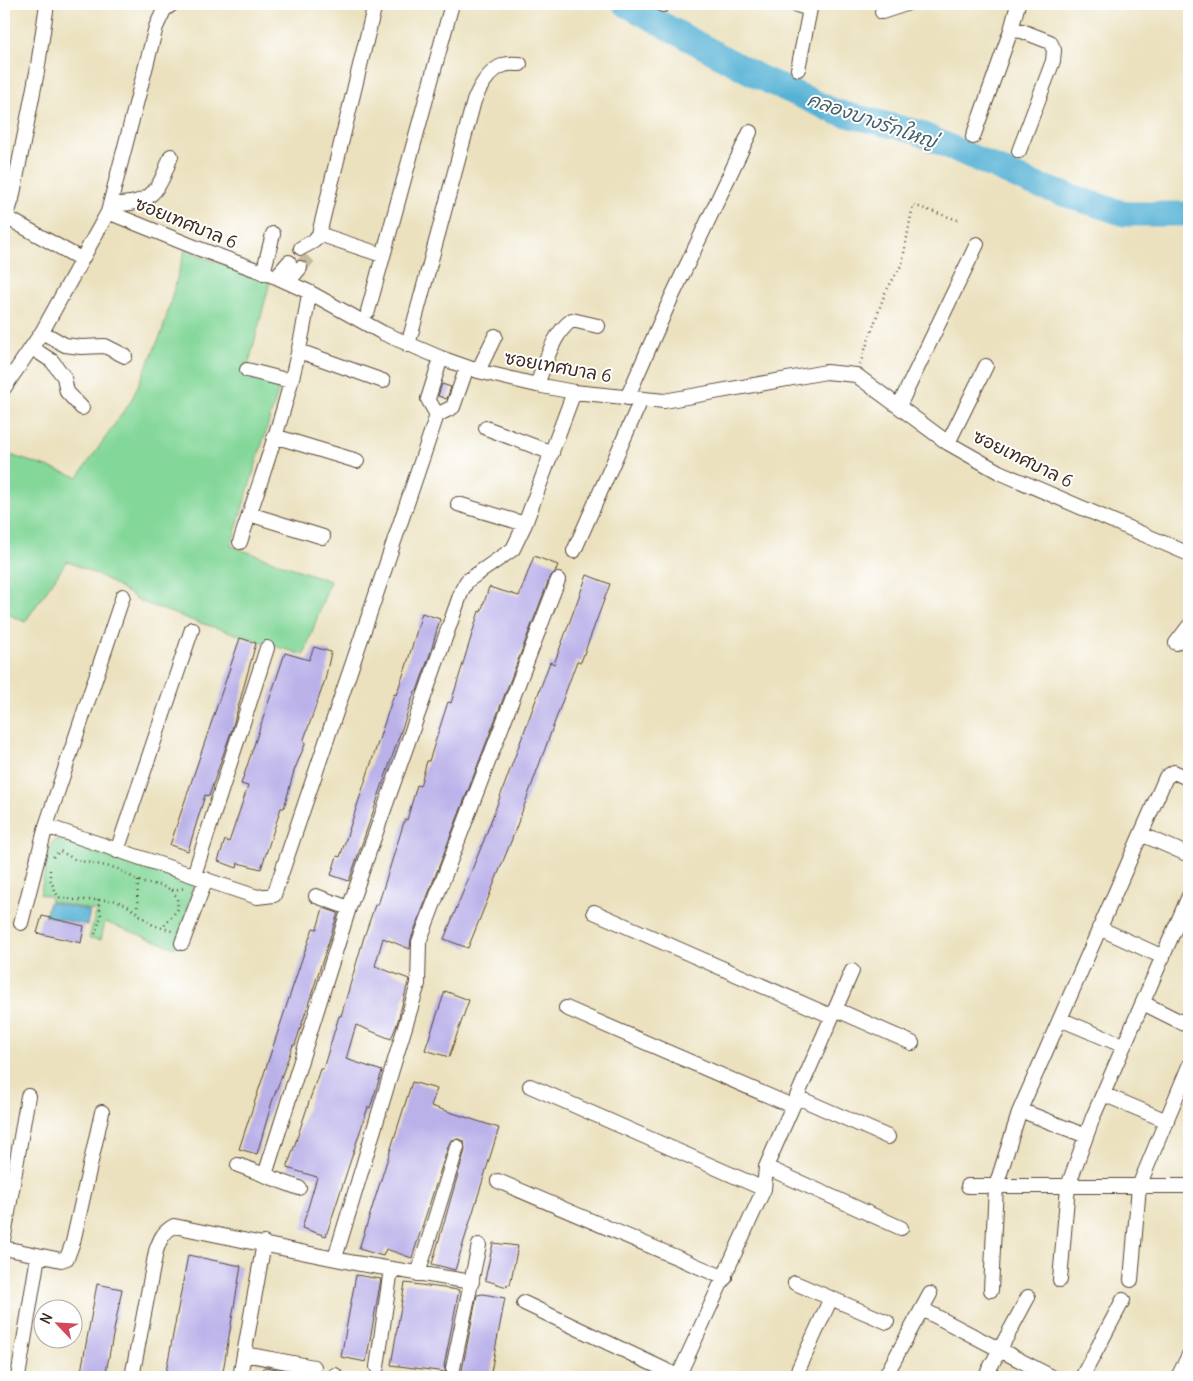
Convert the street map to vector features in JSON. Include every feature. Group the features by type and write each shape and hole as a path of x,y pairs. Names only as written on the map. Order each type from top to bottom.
{"street":[{"path":"47,4 37,72 12,199 5,217 81,259"},
{"path":"171,156 163,178 152,195 139,202 110,208 156,27 164,10 172,4"},
{"path":"306,251 316,238 375,4"},
{"path":"368,311 382,255 434,76 452,4"},
{"path":"794,4 810,6 798,69"},
{"path":"882,12 906,4"},
{"path":"973,137 1011,30 1018,4"},
{"path":"1011,30 1022,31 1050,42 1054,50 1053,61 1019,151"},
{"path":"408,345 474,101 480,86 494,72 504,64 520,64"},
{"path":"574,551 634,399 667,307 750,132"},
{"name":"ซอยเทศบาล 6","path":"6,379 32,348 42,332 110,208 309,292 408,345 472,369 537,385 574,392 664,401 826,372 856,375 948,442 999,472 1189,554"},
{"path":"263,272 273,234"},
{"path":"316,238 382,255"},
{"path":"899,406 977,244"},
{"path":"282,280 295,265"},
{"path":"240,542 304,335 309,292"},
{"path":"537,385 565,324 572,320 598,326"},
{"path":"42,332 65,345 81,347 106,346 125,356"},
{"path":"46,826 257,897 274,895 437,416 453,407 472,369 495,336"},
{"path":"32,348 52,361 64,377 67,392 82,408"},
{"path":"299,351 383,381"},
{"path":"437,416 428,398 441,358"},
{"path":"948,442 986,366"},
{"path":"246,370 290,381"},
{"path":"265,1175 349,908 462,590 466,580 513,549 525,524 574,392"},
{"path":"486,428 552,453"},
{"path":"274,436 357,461"},
{"path":"458,504 525,524"},
{"path":"249,514 323,537"},
{"path":"335,1258 418,984 419,942 558,580"},
{"path":"21,923 46,826 123,596"},
{"path":"1176,643 1189,626"},
{"path":"117,851 192,630"},
{"path":"183,940 267,648"},
{"path":"991,1290 996,1186 1020,1110 1169,773 1174,772 1189,779"},
{"path":"1142,834 1189,855"},
{"path":"316,896 349,908"},
{"path":"1060,1280 1068,1186 1103,1094 1163,957 1186,915 1189,896"},
{"path":"594,912 912,1043"},
{"path":"1099,928 1163,957"},
{"path":"524,1303 678,1377 725,1278 764,1189 766,1167 852,970"},
{"path":"1143,1003 1189,1026"},
{"path":"566,1008 794,1102 888,1137"},
{"path":"1060,1019 1124,1046"},
{"path":"1131,1280 1139,1186 1167,1121 1184,1097 1189,1066"},
{"path":"530,1086 764,1189"},
{"path":"1103,1094 1167,1121"},
{"path":"4,1236 28,1096"},
{"path":"1020,1110 1086,1136"},
{"path":"4,1248 61,1260 67,1258 70,1252 102,1112"},
{"path":"418,1274 458,1147"},
{"path":"238,1166 299,1188"},
{"path":"766,1167 901,1228"},
{"path":"498,1181 725,1278"},
{"path":"968,1186 1189,1186"},
{"path":"132,1377 156,1251 160,1238 166,1230 174,1226 391,1269 472,1282"},
{"path":"240,1377 264,1244"},
{"path":"453,1368 479,1244"},
{"path":"18,1377 38,1256"},
{"path":"377,1367 391,1269"},
{"path":"795,1283 888,1322"},
{"path":"885,1377 930,1294"},
{"path":"985,1377 1028,1297"},
{"path":"796,1377 831,1298"},
{"path":"1082,1377 1123,1300"},
{"path":"922,1309 1052,1377"},
{"path":"244,1354 314,1367"},
{"path":"1178,1377 1189,1355"}],"path":[{"path":"856,375 885,293 902,264 913,206 961,221"},
{"path":"52,861 54,855 60,851 76,860 116,868 143,883 159,885 172,890 177,898 178,909 163,927"},
{"path":"50,867 50,878 58,897 74,900 114,900 125,904 153,925 163,927 183,940"},
{"path":"137,912 138,880"},
{"path":"95,934 101,916 98,899"}],"green space":[{"path":"185,250 270,282 245,378 280,385 231,546 330,581 304,655 191,620 142,602 104,578 67,561 25,622 4,612 4,453 78,477 131,401 162,332"},
{"path":"57,840 193,885 193,893 175,948 105,922 101,940 89,938 96,911 50,901 51,897 40,894 52,842"}],"water":[{"path":"49,902 90,911 87,925 45,916"}],"building":[{"path":"442,384 451,387 447,399 438,396"},
{"path":"534,556 558,565 550,577 411,939 410,949 383,938 375,966 409,979 397,1024 391,1039 356,1025 346,1059 382,1071 370,1108 368,1107 326,1236 302,1228 317,1177 287,1168 320,1069 323,1069 339,1016 341,1016 364,937 375,905 378,905 405,819 407,820 417,785 420,786 448,702 451,703 479,611 481,612 489,587 519,596"},
{"path":"587,575 610,584 581,662 577,661 512,839 468,948 444,939 484,840 550,662 554,664"},
{"path":"422,613 440,619 431,651 417,691 415,691 349,881 331,875 337,856 340,857 394,694 396,695 406,667"},
{"path":"240,638 256,643 232,729 209,796 205,795 188,851 170,845"},
{"path":"314,647 331,652 325,680 303,742 306,742 294,771 284,808 281,808 261,869 238,863 237,868 218,861 225,840 229,842 248,786 241,784 285,653 309,660"},
{"path":"323,908 338,913 295,1045 293,1045 272,1102 257,1154 239,1149 303,956 313,928 317,929"},
{"path":"42,916 84,926 81,943 37,933"},
{"path":"445,991 469,1000 449,1057 425,1050"},
{"path":"412,1082 437,1089 431,1106 499,1128 455,1270 432,1264 465,1150 464,1141 459,1139 451,1140 449,1144 412,1258 386,1249 383,1256 359,1249"},
{"path":"493,1243 518,1246 510,1285 507,1284 507,1287 485,1280"},
{"path":"188,1255 241,1266 222,1377 165,1377"},
{"path":"356,1275 381,1279 366,1362 341,1357"},
{"path":"405,1283 459,1290 444,1366 446,1372 391,1365"},
{"path":"97,1284 122,1289 105,1377 80,1377"},
{"path":"483,1294 505,1298 490,1377 464,1377 459,1375 462,1370 477,1295"},
{"path":"264,1367 289,1371 288,1377 262,1377"}],"waterway":[{"name":"คลองบางรักใหญ่","path":"625,4 759,77 836,112 917,132 1030,183 1125,214 1189,214"}],"tunnel":[{"path":"300,268 311,255"}]}
